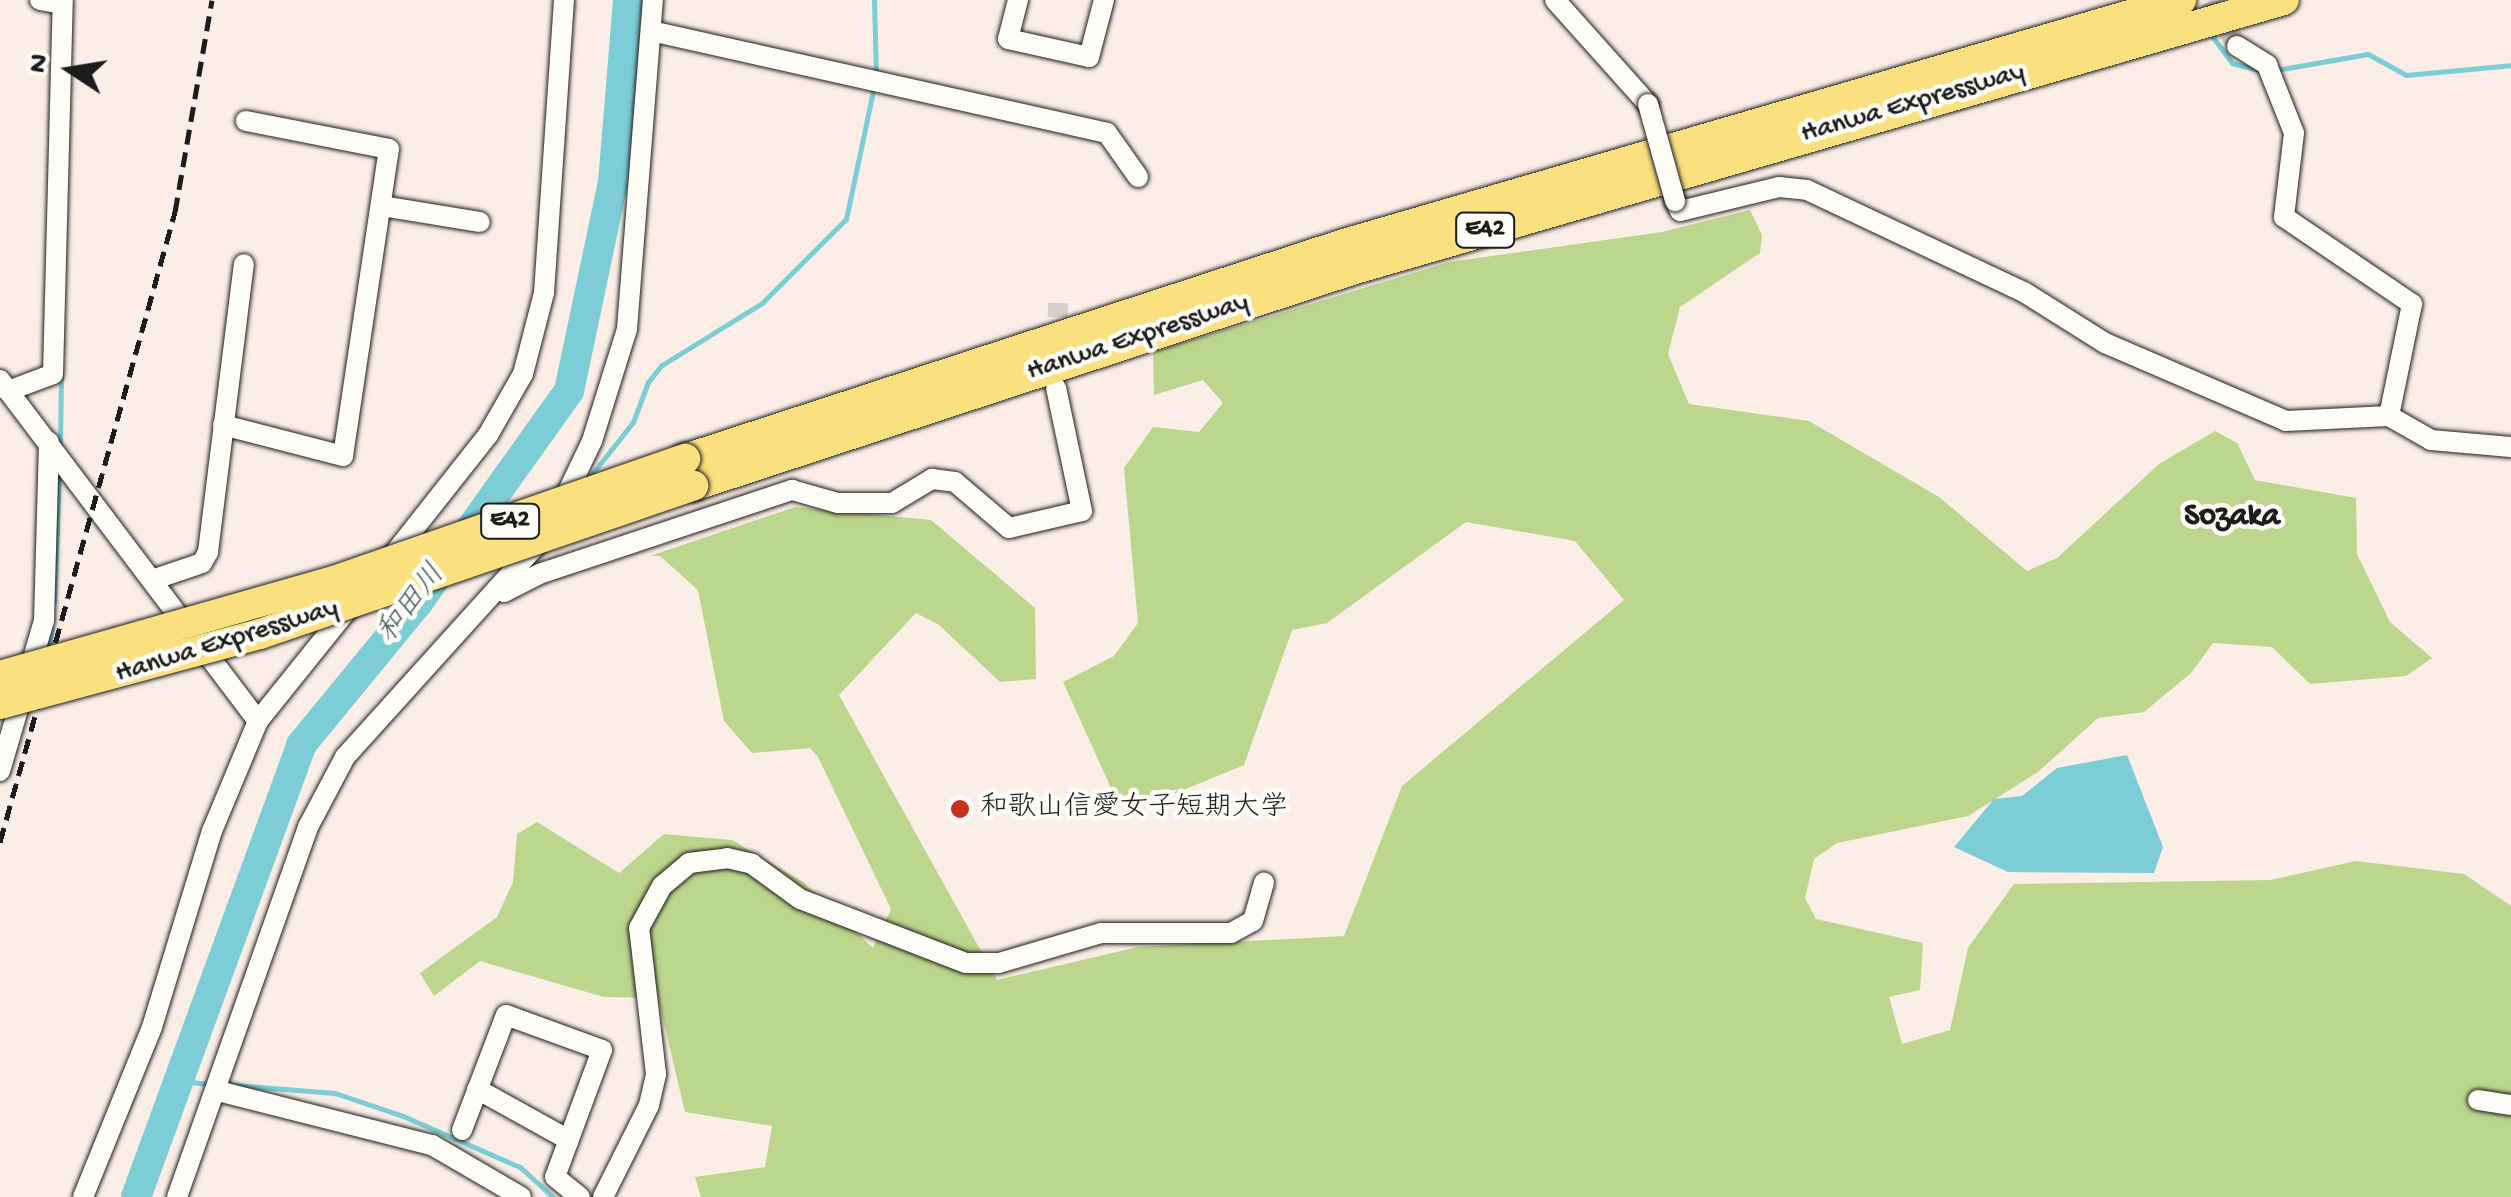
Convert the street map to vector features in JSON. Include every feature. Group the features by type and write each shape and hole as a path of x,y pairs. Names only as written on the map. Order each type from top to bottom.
{"highway":[{"name":"Hanwa Expressway","path":"0,704 279,628 689,473 1344,244 2181,0"},
{"name":"Hanwa Expressway","path":"0,676 362,572 1374,264 2284,0"}],"street":[{"path":"40,0 62,2 53,374 4,385 258,721"},
{"path":"83,1197 152,1026 212,831 258,721 436,505 523,374 544,293 564,0"},
{"path":"177,1197 218,1092 308,827 345,757 494,598 550,527 592,441 626,329 653,0"},
{"path":"1018,0 1008,39 1089,57 1104,0"},
{"path":"1555,0 1648,104 1680,211 1778,187 1807,190 2024,292 2105,343 2286,421 2389,416 2431,440 2511,447"},
{"path":"650,31 1107,132 1138,177"},
{"path":"2237,46 2267,65 2294,133 2284,216 2412,304 2389,416"},
{"path":"224,425 344,456 389,149 246,121"},
{"path":"382,206 480,222"},
{"path":"152,580 202,563 208,552 244,264"},
{"path":"494,598 539,574 792,490 838,504 892,503 932,479 955,482 1009,528 1082,511 1056,388"},
{"path":"0,770 44,620 49,442"},
{"path":"603,1197 649,1105 656,1074 638,959 639,928 662,886 689,863 727,858 752,864 800,899 966,963 1000,963 1101,933 1231,933 1253,921 1264,883"},
{"path":"462,1130 506,1015 602,1050 555,1177 580,1197"},
{"path":"478,1089 569,1140"},
{"path":"218,1092 432,1145 521,1197"},
{"path":"2478,1100 2511,1105"}],"green space":[{"path":"1750,210 1762,235 1760,253 1680,307 1668,354 1689,404 1809,421 1939,497 2027,571 2057,558 2159,464 2215,431 2237,443 2255,480 2356,498 2357,554 2390,622 2432,658 2406,676 2310,684 2272,647 2213,643 2191,673 2144,712 2098,718 2038,772 1968,816 1837,843 1814,859 1805,898 1816,919 1923,943 1920,990 1889,997 1902,1044 1950,1030 1968,948 2014,884 2270,880 2356,861 2464,874 2511,906 2511,1197 701,1197 695,1177 765,1167 772,1126 685,1112 658,998 604,997 480,961 434,996 420,973 497,917 513,882 517,834 537,822 619,873 664,834 732,840 803,882 873,948 891,909 818,757 810,748 752,753 724,721 698,590 660,556 650,556 795,507 931,520 1035,608 1036,679 1000,682 939,625 916,613 839,695 997,980 1138,947 1344,936 1402,786 1624,600 1575,541 1466,522 1327,623 1292,630 1244,765 1159,800 1116,799 1063,682 1114,656 1138,623 1124,468 1153,427 1199,432 1223,403 1203,380 1154,395 1153,352 1449,262 1662,232"}],"water":[{"path":"2127,755 2163,847 2154,873 2008,872 1954,847 1994,799 2022,796 2057,768"}],"waterway":[{"name":"和田川","path":"136,1197 301,745 417,604 569,391 613,183 628,0"},
{"path":"874,0 876,75"},
{"path":"2209,32 2232,63 2265,72"},
{"path":"2276,70 2368,54 2406,75 2511,65"},
{"path":"588,479 633,422 648,382 662,365 762,303 846,219 874,86"},
{"path":"60,447 61,373"},
{"path":"54,602 59,473"},
{"path":"49,651 52,628"},
{"path":"181,1081 212,1084"},
{"path":"233,1085 335,1093 403,1116 520,1167 553,1197"}],"tunnel":[{"path":"2211,0 2237,46"},
{"path":"1057,347 1058,303"}],"railway":[{"path":"0,842 175,212 212,0"}],"place":[{"name":"和歌山信愛女子短期大学","path":"960,809"}],"district":[{"name":"Sozaka","path":"2232,517"}]}
